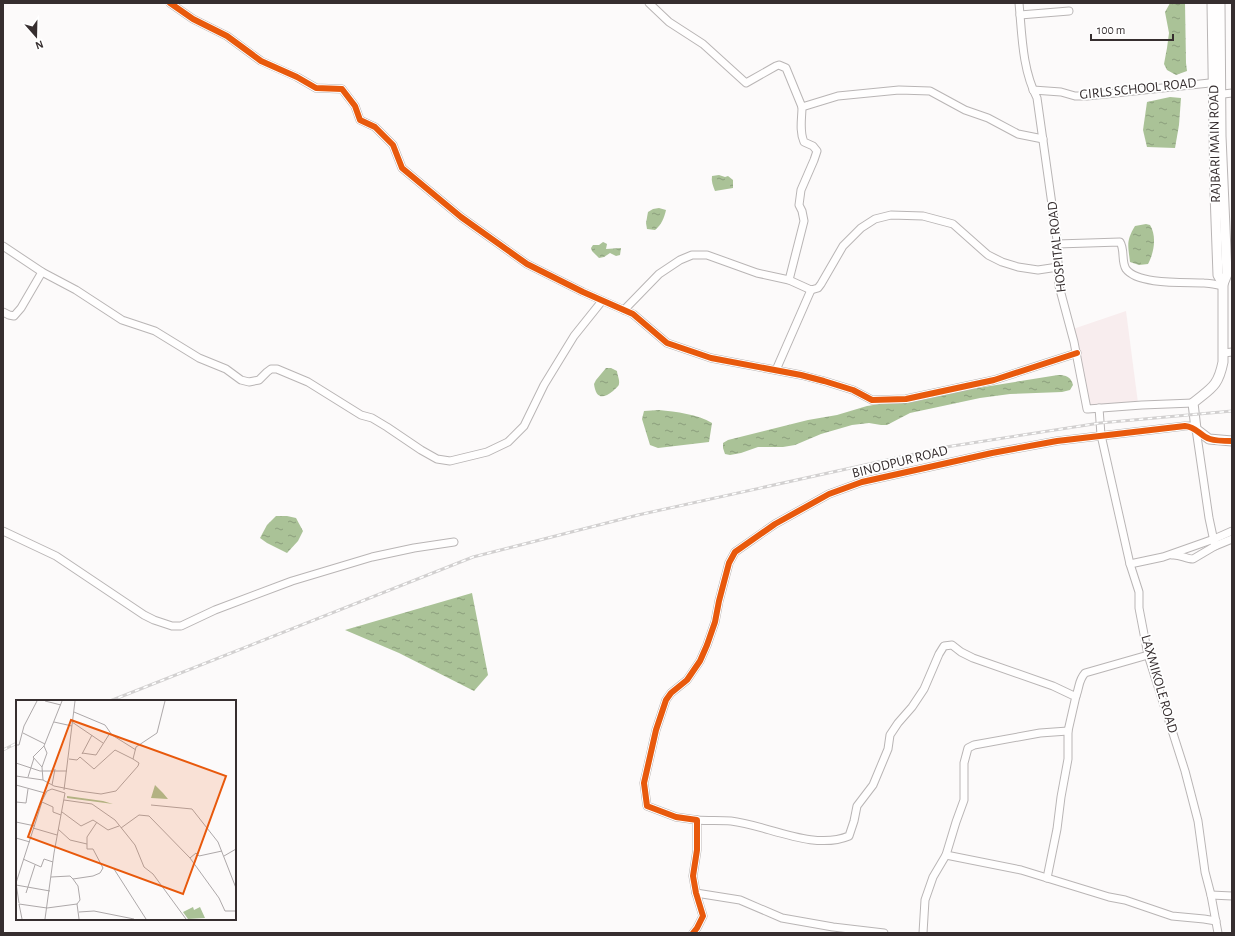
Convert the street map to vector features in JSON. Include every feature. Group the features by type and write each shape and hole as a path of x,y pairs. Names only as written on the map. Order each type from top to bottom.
{"street":[{"path":"170,3 193,19 227,36 261,61 297,77 316,88 342,89 355,106 360,120 375,127 393,145 402,168 461,217 527,264 602,301 633,314 667,342 711,358 801,375 853,390 872,400 906,399 994,380 1077,353"},
{"path":"649,3 669,22 703,44 746,83 776,66 779,65 786,68 802,107 802,137 804,142 814,146 817,151 801,190 799,205 804,221 789,280"},
{"name":"HOSPITAL ROAD","path":"1019,3 1026,62 1033,90 1037,98 1043,139 1057,244 1059,286 1077,353 1086,409 1193,403"},
{"name":"RAJBARI MAIN ROAD","path":"1212,3 1217,82"},
{"name":"RAJBARI MAIN ROAD","path":"1193,403 1216,385 1228,352 1223,285 1218,275 1219,193 1217,82 1220,3"},
{"path":"1020,15 1069,11"},
{"name":"GIRLS SCHOOL ROAD","path":"1033,90 1061,92 1075,96 1087,96 1217,82"},
{"path":"802,107 838,96 899,90 930,91 965,110 988,118 1018,134 1043,139"},
{"path":"1217,95 1232,93"},
{"path":"624,310 659,274 680,260 692,255 707,255 757,273 789,280 811,290 818,288 843,246 861,228 876,219 891,215 923,216 953,224 988,255 1002,262 1038,270 1058,267"},
{"path":"1057,244 1120,242 1123,250 1125,267 1136,277 1157,281 1184,283 1206,282 1223,285"},
{"path":"3,246 42,272 76,290 122,320 155,331 199,358 226,369 241,380 250,382 259,380 267,372 272,369 277,369 308,382 361,415 372,418 437,459 450,461 488,452 508,442 524,426 544,385 574,336 602,301"},
{"path":"3,312 14,316 21,308 42,272"},
{"path":"776,370 811,290"},
{"path":"1193,403 1209,518 1214,542"},
{"name":"LAXMIKOLE ROAD","path":"1099,408 1101,435 1130,564 1139,592 1139,608 1148,655 1185,771 1198,821 1205,872 1218,933"},
{"path":"1101,435 1190,426 1209,439 1232,441"},
{"name":"BINODPUR ROAD","path":"697,820 676,817 647,806 644,782 656,730 666,700 671,693 688,680 708,645 729,563 735,552 775,524 829,494 862,482 992,453 1057,441 1101,435"},
{"path":"3,531 56,556 144,616 172,626 181,626 244,599 292,581 379,556 414,548 454,542"},
{"path":"1163,556 1176,555 1193,559 1214,542 1232,531"},
{"path":"1130,564 1214,542 1232,539"},
{"path":"693,933 703,916 696,893 693,876 697,850 697,820 731,821 808,839 825,841 840,840 848,836 854,821 857,806 873,784 888,749 890,735 924,689 944,646 952,645 961,652 974,658 1053,686 1076,696"},
{"path":"1047,878 1057,829 1068,759 1068,731 1080,679 1085,673 1148,655"},
{"path":"923,933 925,900 933,877 946,855 964,800 964,763 968,748 974,745 1040,733 1068,731"},
{"path":"946,855 1021,870 1125,900 1172,916 1216,921"},
{"path":"696,893 740,900 782,918 833,927 884,933"},
{"path":"1211,896 1232,896"}],"shaded area":[{"path":"1126,311 1138,403 1087,407 1073,329"}],"water":[{"path":"1170,3 1185,3 1187,71 1176,75 1167,70 1164,64 1169,33 1165,12"},
{"path":"1170,97 1181,98 1179,125 1175,148 1147,147 1143,130 1147,102"},
{"path":"719,175 725,177 728,176 733,180 733,188 715,191 712,176"},
{"path":"659,208 666,210 661,223 655,230 647,229 646,223 648,212"},
{"path":"1146,224 1150,225 1152,229 1154,239 1153,250 1148,264 1139,265 1130,262 1128,247 1129,240 1135,226"},
{"path":"603,242 607,244 606,249 621,248 620,255 616,256 610,253 599,258 591,248 593,245 599,245"},
{"path":"606,368 611,368 617,371 619,384 617,388 609,394 600,396 596,393 594,384"},
{"path":"1058,375 1066,376 1071,380 1073,385 1070,390 1062,392 1010,394 980,398 910,413 887,425 869,423 852,425 821,434 795,445 783,447 758,447 730,455 725,454 723,448 723,443 728,440 808,420 837,415 867,406"},
{"path":"659,410 694,415 712,423 709,442 658,448 650,445 642,419 644,411"},
{"path":"276,516 296,518 303,531 298,541 287,553 260,538 267,525"},
{"path":"472,593 488,675 474,691 399,653 345,630"}],"railway":[{"path":"113,700 473,557 638,515 946,447 1100,423 1232,411"},
{"path":"3,750 16,744"}],"cycle path":[{"path":"170,3 193,19 227,36 261,61 297,77 316,88 342,89 355,106 360,120 375,127 393,145 402,168 461,217 527,264 583,292 633,314 667,343 711,358 801,375 824,381 853,390 872,400 906,399 994,380 1077,353"},
{"path":"693,933 703,916 696,893 693,876 697,850 697,820 676,817 647,806 644,783 656,730 666,700 671,693 687,680 700,661 715,622 729,563 735,552 775,524 829,494 862,482 992,453 1057,441 1185,426 1193,428 1210,439 1218,441 1232,441"}]}
